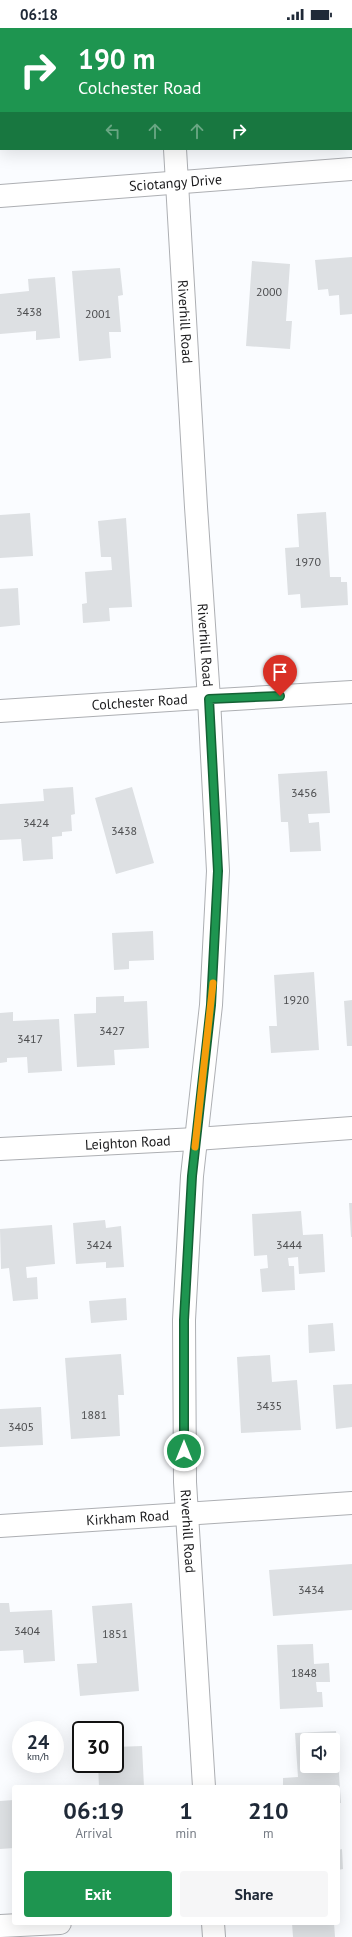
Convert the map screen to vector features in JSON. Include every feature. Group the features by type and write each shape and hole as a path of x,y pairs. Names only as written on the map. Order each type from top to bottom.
{"street":[{"name":"Riverhill Road","path":"175,150 209,699 218,871 211,1005 192,1176 184,1320 184,1482 204,1785"},
{"name":"Sciotangy Drive","path":"0,196 352,170"},
{"name":"Colchester Road","path":"0,711 194,699 352,692"},
{"name":"Leighton Road","path":"0,1149 196,1139 352,1128"},
{"name":"Kirkham Road","path":"0,1526 352,1504"},
{"path":"0,1926 20,1925"},
{"path":"213,1925 214,1937"}],"building":[{"path":"352,257 352,314 340,315 339,295 329,296 328,289 318,290 315,260"},
{"path":"252,261 290,264 286,321 292,321 290,349 246,346"},
{"path":"120,268 123,295 118,296 121,332 109,332 111,358 79,361 72,271"},
{"path":"55,277 60,338 36,340 36,331 0,334 0,294 29,291 28,279"},
{"path":"326,512 330,577 341,577 341,582 347,582 348,605 301,608 300,594 288,595 285,548 299,547 297,514"},
{"path":"30,513 33,556 0,558 0,515"},
{"path":"126,518 132,607 109,608 110,621 83,623 82,604 87,603 85,572 112,570 111,557 101,557 98,521"},
{"path":"18,588 20,625 0,627 0,589"},
{"path":"327,771 330,813 308,814 309,823 319,822 321,851 290,852 288,822 281,822 278,774"},
{"path":"73,787 75,814 71,815 72,831 62,832 62,836 52,837 53,859 23,861 21,839 0,840 0,804 44,801 43,789"},
{"path":"132,787 154,863 116,874 95,798"},
{"path":"153,931 154,960 129,961 129,969 114,970 112,933"},
{"path":"314,972 319,1050 271,1053 269,1026 277,1026 274,975"},
{"path":"124,996 124,1002 147,1001 149,1048 114,1050 115,1065 77,1067 74,1014 96,1013 96,997"},
{"path":"352,1000 352,1046 347,1046 344,1001"},
{"path":"13,1012 13,1021 59,1019 62,1071 28,1073 27,1057 7,1058 7,1062 0,1063 0,1013"},
{"path":"349,1203 352,1203 352,1237 351,1237"},
{"path":"301,1211 303,1235 323,1234 325,1272 299,1274 298,1257 288,1258 289,1266 294,1266 295,1290 262,1292 260,1269 268,1268 267,1255 254,1256 252,1214"},
{"path":"105,1220 106,1228 121,1226 124,1267 106,1268 106,1262 76,1264 73,1223"},
{"path":"52,1225 55,1264 26,1267 27,1278 37,1277 38,1299 13,1301 9,1268 1,1269 0,1229"},
{"path":"126,1298 127,1320 91,1323 89,1301"},
{"path":"333,1323 335,1351 309,1353 308,1325"},
{"path":"121,1354 124,1395 118,1395 120,1436 71,1439 65,1358"},
{"path":"270,1355 272,1382 297,1380 301,1430 241,1433 237,1357"},
{"path":"352,1384 352,1427 336,1429 333,1385"},
{"path":"41,1407 43,1445 0,1447 0,1409"},
{"path":"352,1564 352,1610 273,1616 269,1570"},
{"path":"0,1603 9,1603 10,1612 52,1610 55,1661 24,1663 23,1650 0,1651"},
{"path":"132,1603 139,1691 80,1696 77,1664 97,1663 92,1606"},
{"path":"313,1644 314,1664 329,1663 330,1682 316,1682 317,1692 322,1692 323,1707 280,1709 277,1645"},
{"path":"336,1731 336,1733 300,1733 300,1773 339,1773 340,1785 283,1785 283,1778 298,1777 295,1733"},
{"path":"142,1746 144,1785 99,1785 98,1773 124,1773 124,1747"},
{"path":"12,1800 12,1848 0,1849 0,1801"},
{"path":"342,1849 343,1869 340,1870 340,1850"},
{"path":"292,1925 334,1925 335,1937 293,1937"}],"slow traffic":[{"path":"195,1147 213,983"}],"route":[{"path":"184,1451 184,1320 192,1172 211,1005 218,871 209,699 218,700 280,696"}]}
